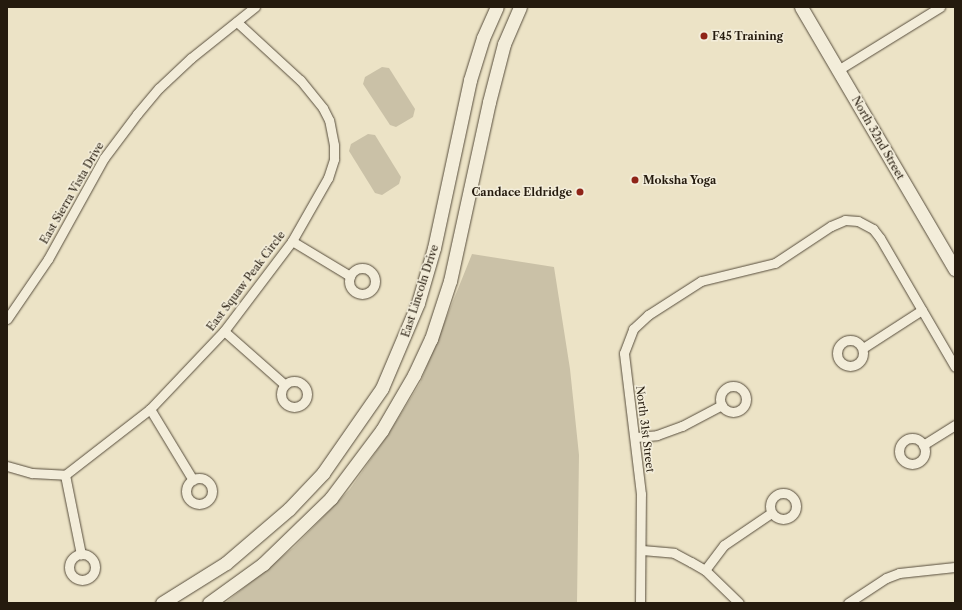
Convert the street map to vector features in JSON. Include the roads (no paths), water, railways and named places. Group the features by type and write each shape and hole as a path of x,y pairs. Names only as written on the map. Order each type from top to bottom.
{"main road":[{"name":"East Lincoln Drive","path":"162,603 226,563 289,509 323,473 382,388 418,303 434,248 470,80 483,38 497,7"},
{"name":"East Lincoln Drive","path":"209,603 263,564 332,498 382,430 414,375 431,339 450,281 489,102 504,44 520,7"},
{"name":"North 32nd Street","path":"801,7 955,269"}],"street":[{"name":"East Sierra Vista Drive","path":"7,319 48,259 104,158 125,130 159,88 191,58 255,7"},
{"path":"838,70 940,7"},
{"name":"East Squaw Peak Circle","path":"65,475 150,409 224,331 292,241 328,178 334,159 332,132 329,120 313,93 237,22"},
{"name":"North 31st Street","path":"640,603 642,550 636,437 625,367 626,343 633,329 648,315 701,281 775,263 831,226 845,220 858,221 873,229 955,367"},
{"path":"292,241 350,276"},
{"path":"863,348 922,310"},
{"path":"224,331 284,386"},
{"path":"636,437 657,435 682,426 722,405"},
{"path":"150,409 193,480"},
{"path":"923,444 955,425"},
{"path":"7,466 32,473 65,475 80,554"},
{"path":"705,570 724,545 772,513"},
{"path":"642,550 674,553 705,570 738,603"},
{"path":"848,603 880,581 899,573 955,567"}],"place":[{"name":"F45 Training","path":"704,36"},
{"name":"Moksha Yoga","path":"635,180"},
{"name":"Candace Eldridge","path":"580,192"}]}
